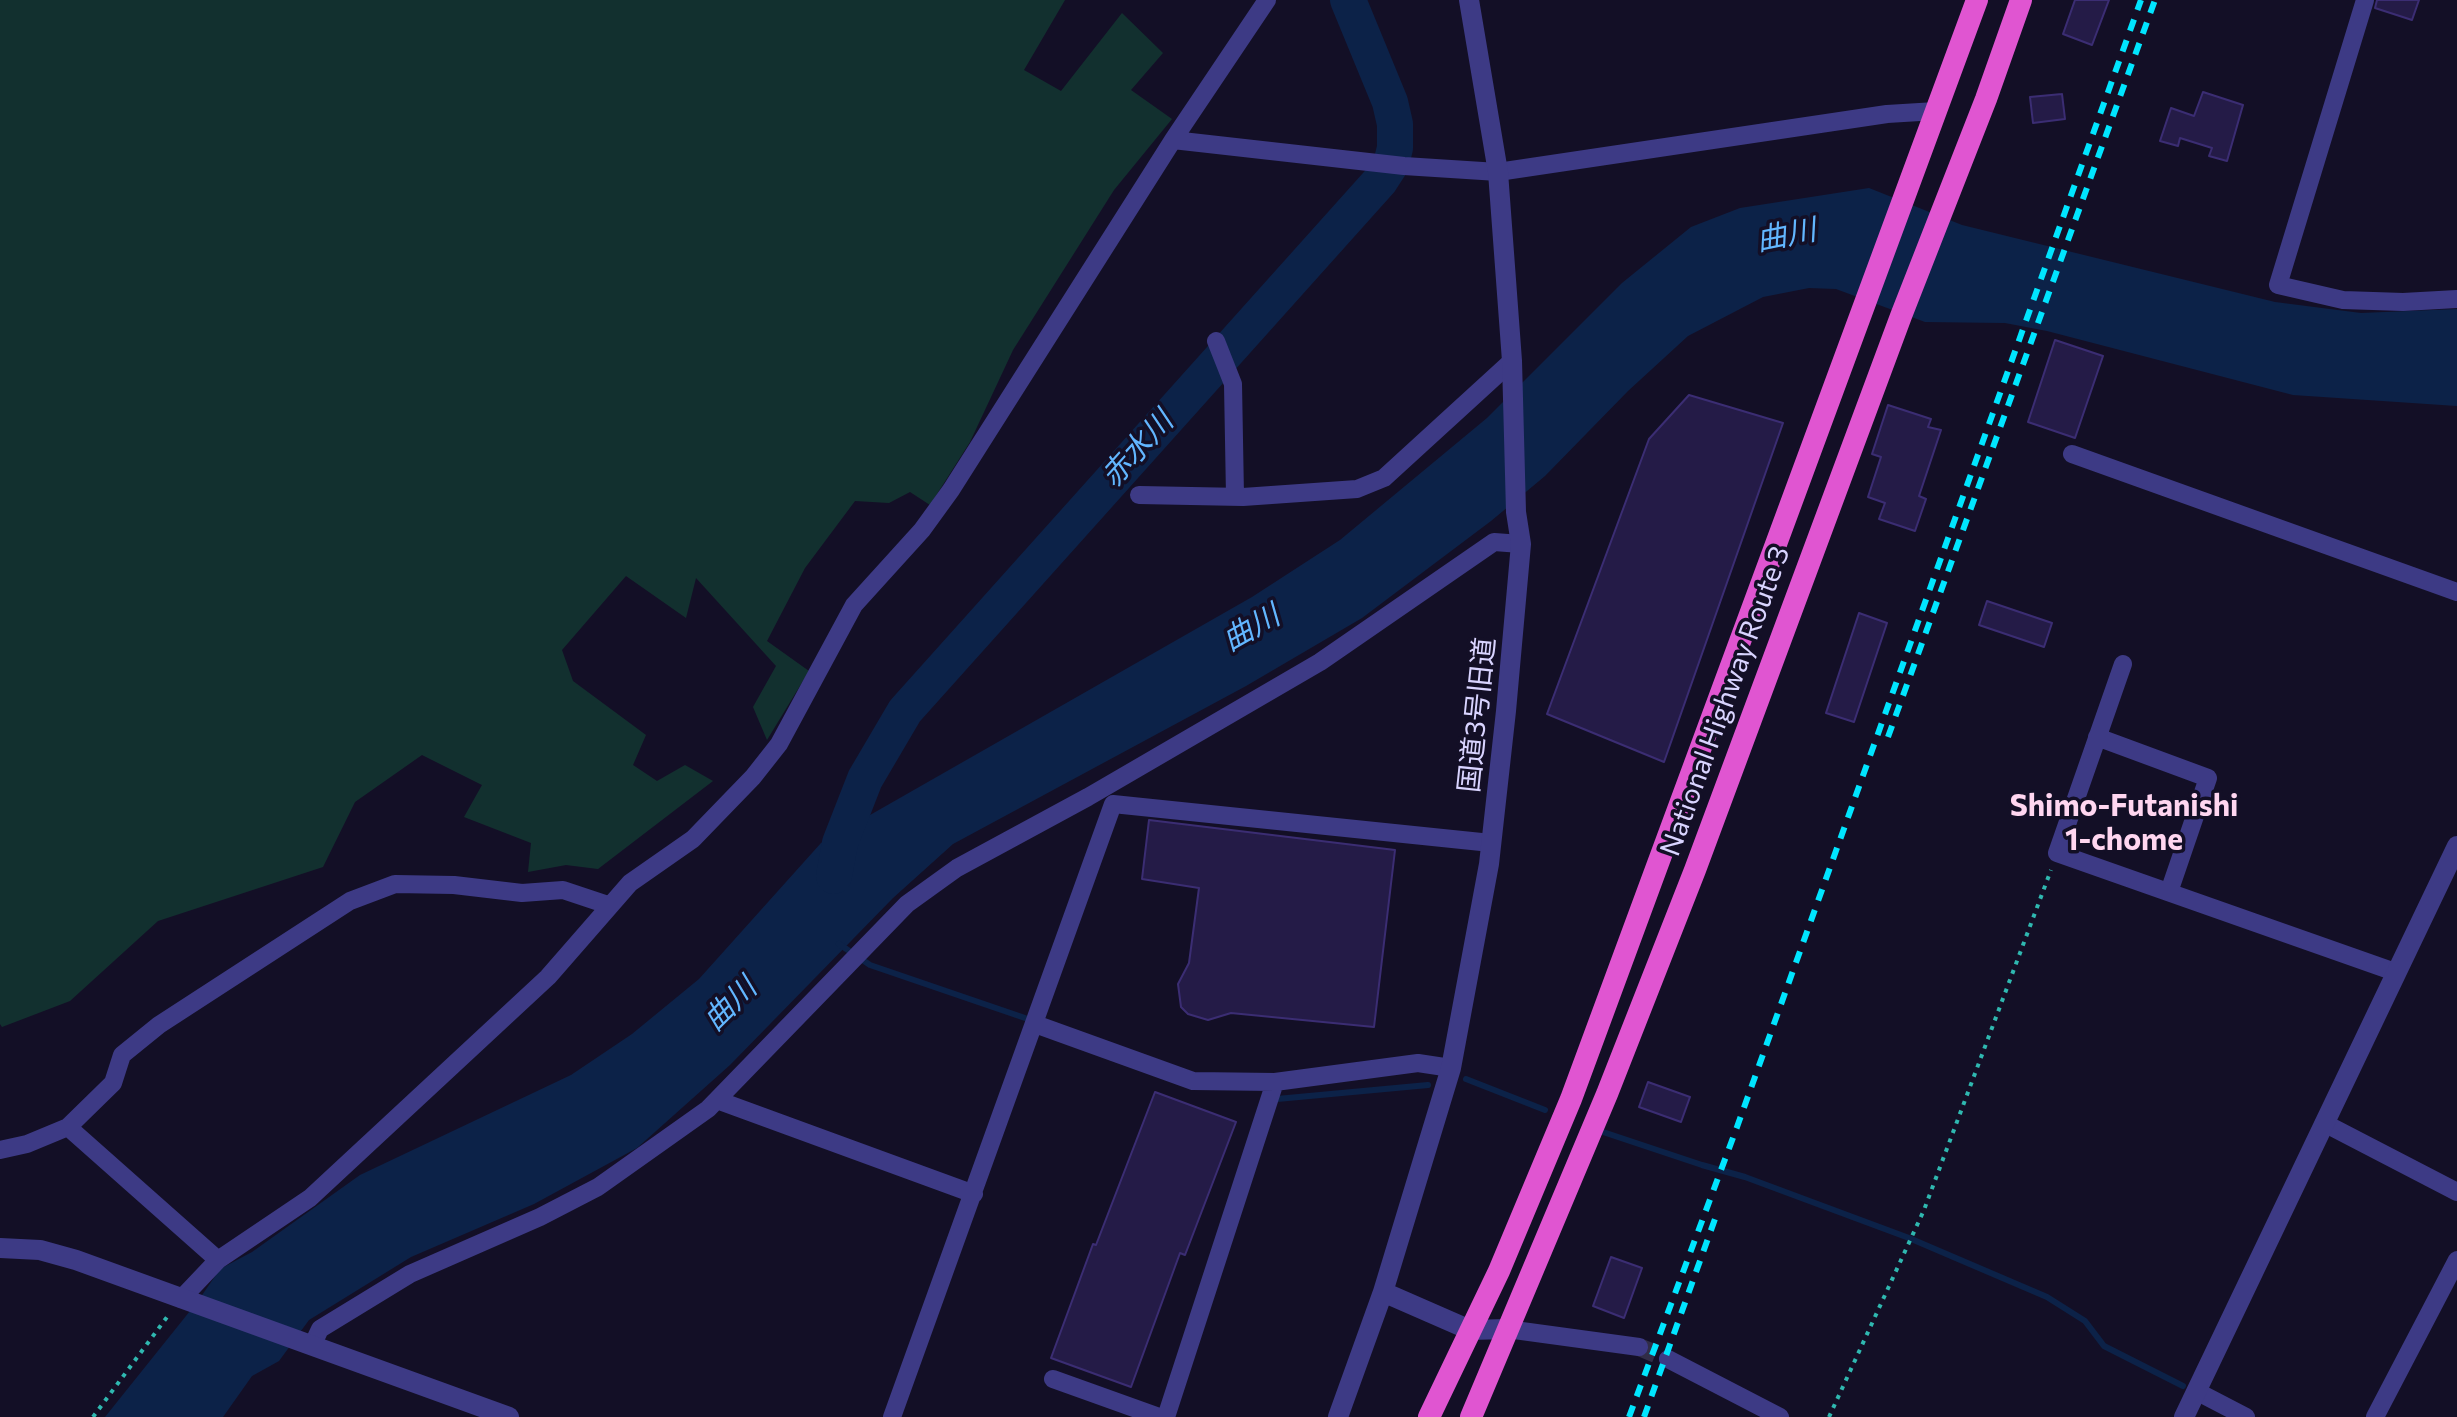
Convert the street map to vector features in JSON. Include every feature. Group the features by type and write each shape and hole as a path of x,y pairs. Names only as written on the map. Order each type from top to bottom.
{"highway":[{"name":"National Highway Route 3","path":"1429,1417 1499,1271 1571,1099 1977,0"},
{"name":"National Highway Route 3","path":"1471,1417 1607,1094 1684,898 2021,0"}],"street":[{"path":"186,1300 218,1260 310,1198 548,977 630,883 693,839 753,777 779,744 854,605 922,530 951,490 1173,140 1267,0"},
{"name":"国道3号旧道","path":"1338,1417 1383,1292 1451,1068 1491,843 1506,711 1521,544 1516,512 1512,361 1498,172 1469,0"},
{"path":"2365,0 2278,285 2343,300 2403,302 2457,299"},
{"path":"1173,140 1404,166 1498,172 1887,114 1936,111"},
{"path":"1216,341 1233,384 1235,496"},
{"path":"1139,495 1235,496 1357,489 1384,478 1512,361"},
{"path":"2072,454 2457,592"},
{"path":"308,1344 320,1329 410,1274 540,1217 598,1187 717,1100 907,904 957,868 1088,797 1320,662 1494,542 1521,544"},
{"path":"2123,664 2057,853 2395,972"},
{"path":"2097,737 2208,778 2169,892"},
{"path":"892,1417 1113,804 1491,843"},
{"path":"2184,1417 2457,846"},
{"path":"0,1150 27,1144 68,1127 113,1083 122,1055 159,1025 350,901 395,884 454,885 522,893 563,890 608,905"},
{"path":"1035,1024 1193,1081 1275,1082 1418,1063 1451,1068"},
{"path":"1166,1417 1275,1082"},
{"path":"717,1100 974,1194"},
{"path":"2324,1123 2457,1192"},
{"path":"68,1127 218,1260"},
{"path":"0,1248 40,1250 76,1260 509,1417"},
{"path":"2375,1417 2457,1260"},
{"path":"1383,1292 1470,1330 1507,1329 1639,1347"},
{"path":"1668,1359 1780,1417"},
{"path":"1053,1379 1159,1417"},
{"path":"2196,1391 2246,1417"}],"path":[{"path":"1829,1417 1914,1231 2057,853"},
{"path":"93,1417 186,1300"}],"green space":[{"path":"0,0 1065,0 1024,70 1061,91 1122,13 1163,53 1131,90 1172,119 1114,190 1013,350 970,442 930,505 910,492 889,503 855,501 805,568 767,641 809,671 767,740 753,707 776,666 696,578 686,618 626,576 562,650 573,681 646,735 633,765 657,781 685,765 713,781 598,869 566,865 528,872 531,843 464,817 482,785 422,755 355,802 323,867 158,921 70,1001 2,1027"}],"water":[{"name":"曲川","path":"1869,188 1962,225 2275,302 2361,313 2457,309 2457,406 2293,395 2047,331 2005,323 1925,322 1836,289 1809,288 1763,297 1688,336 1628,391 1545,476 1491,521 1362,618 1246,686 953,844 893,898 730,1065 637,1148 534,1204 411,1257 309,1320 279,1361 252,1376 223,1417 105,1417 220,1269 252,1252 360,1175 571,1075 632,1034 699,979 821,843 1252,597 1340,540 1487,418 1622,283 1691,227 1740,208"}],"building":[{"path":"2075,0 2109,0 2092,45 2063,34"},
{"path":"2377,0 2419,0 2412,20 2375,8"},
{"path":"2203,92 2243,105 2227,161 2209,156 2212,148 2180,138 2178,146 2160,141 2171,108 2194,116"},
{"path":"2062,94 2065,119 2033,123 2030,97"},
{"path":"2055,340 2103,356 2075,438 2028,422"},
{"path":"1689,395 1783,423 1664,762 1547,714 1649,439"},
{"path":"1888,405 1931,419 1928,427 1941,430 1919,496 1926,499 1915,531 1879,519 1885,503 1868,497 1881,457 1872,454"},
{"path":"1987,601 2052,623 2044,647 1979,625"},
{"path":"1859,613 1887,623 1854,722 1826,713"},
{"path":"1149,820 1395,850 1374,1027 1231,1013 1208,1020 1188,1014 1181,1007 1178,984 1189,963 1199,888 1142,879"},
{"path":"1648,1082 1690,1097 1681,1122 1639,1107"},
{"path":"1155,1092 1236,1122 1185,1255 1180,1253 1131,1387 1051,1358"},
{"path":"1611,1257 1642,1268 1624,1318 1593,1306"}],"waterway":[{"name":"赤水川","path":"834,876 840,843 865,779 905,711 1380,181 1391,164 1395,124 1390,102 1348,0"},
{"path":"839,944 870,965 1025,1018"},
{"path":"1466,1079 1545,1110"},
{"path":"1277,1099 1428,1085"},
{"path":"1603,1132 1745,1177 1909,1238 2047,1297 2085,1321 2104,1346 2183,1386"}],"tunnel":[{"path":"1639,1347 1668,1359"}],"railway":[{"path":"1629,1417 1737,1127 2141,0"},
{"path":"1888,737 2155,0"},
{"path":"1644,1417 1715,1219"}],"district":[{"name":"Shimo-Futanishi 1-chome","path":"2124,823"}]}
